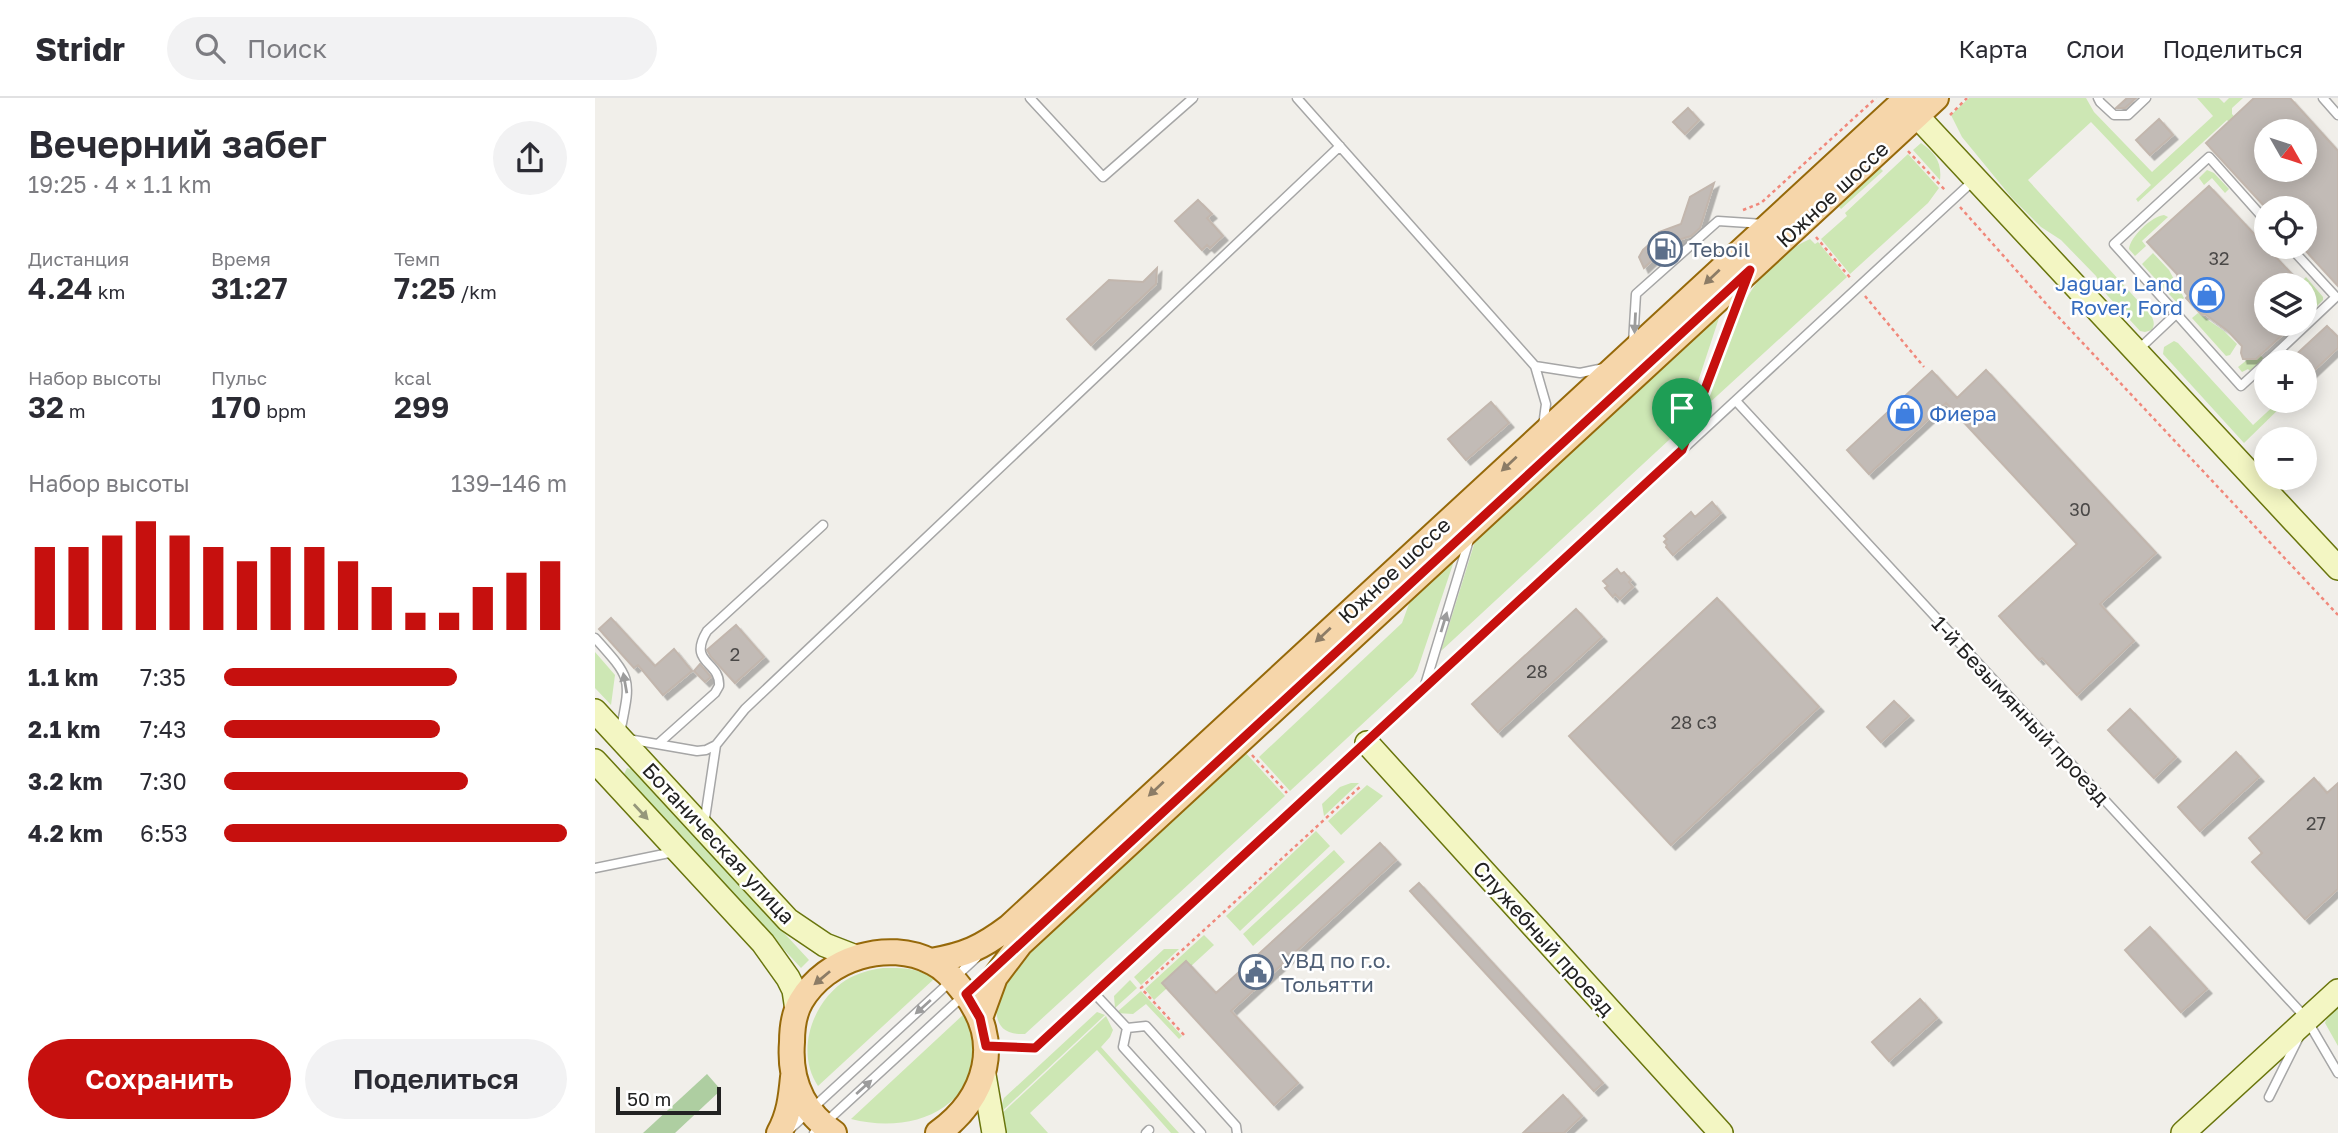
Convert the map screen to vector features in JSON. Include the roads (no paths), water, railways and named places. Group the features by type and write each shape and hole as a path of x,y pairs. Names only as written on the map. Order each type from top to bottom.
{"main road":[{"name":"Южное шоссе","path":"980,1018 1014,936 1541,434 1770,224 1912,107 1943,106"},
{"name":"Южное шоссе","path":"931,961 959,956 1014,936 1475,523 1750,270 1912,107"},
{"path":"779,1133 791,1104 791,1055 797,1010 802,999 839,965 856,957 892,953 931,961 960,987 980,1018 986,1046 983,1075 965,1109 938,1133"},
{"path":"793,1076 820,1125"}],"street":[{"path":"1912,107 1974,179 2338,568"},
{"name":"Ботаническая улица","path":"595,711 788,920 825,945 856,957"},
{"path":"595,760 619,737"},
{"name":"Служебный проезд","path":"1367,743 1721,1133"},
{"name":"Ботаническая улица","path":"595,760 763,943 788,978 794,990 797,1010"},
{"path":"2183,1133 2338,991"},
{"path":"983,1075 994,1133"}],"lane":[{"path":"1030,98 1103,177 1193,98"},
{"path":"1297,98 1535,366 1546,404 1541,434"},
{"path":"2098,98 2114,115 2128,115 2146,98"},
{"path":"2323,98 2338,114"},
{"path":"703,829 716,745 745,709 1340,146"},
{"path":"2254,208 2209,158 2113,244 2241,386 2254,374"},
{"path":"986,1046 1035,1048 1974,179"},
{"path":"1535,366 1580,373 1625,358 1636,294 1718,221 1770,224"},
{"path":"2281,350 2336,297 2301,259"},
{"path":"1682,450 1750,270"},
{"path":"2137,351 2175,315"},
{"name":"1-й Безымянный проезд","path":"1736,401 2307,1020 2338,1073"},
{"path":"1424,688 1475,523"},
{"path":"658,744 715,693 719,686 717,676 701,655 699,647 707,631 823,524"},
{"path":"595,638 626,676 627,697 619,737 697,751 716,745"},
{"path":"595,869 678,852"},
{"path":"785,1133 820,1125 1014,936"},
{"path":"820,1125 1014,936"},
{"path":"1094,994 1127,1028"},
{"path":"2269,1097 2307,1020"},
{"path":"1127,1028 1146,1026 1236,1126 1237,1133"},
{"path":"1127,1028 1123,1048 1201,1133"}],"place":[{"name":"Teboil","path":"1665,249"},
{"name":"Jaguar, Land Rover, Ford","path":"2207,295"},
{"name":"Фиера","path":"1905,413"},
{"name":"УВД по г.о. Тольятти","path":"1256,972"}]}
